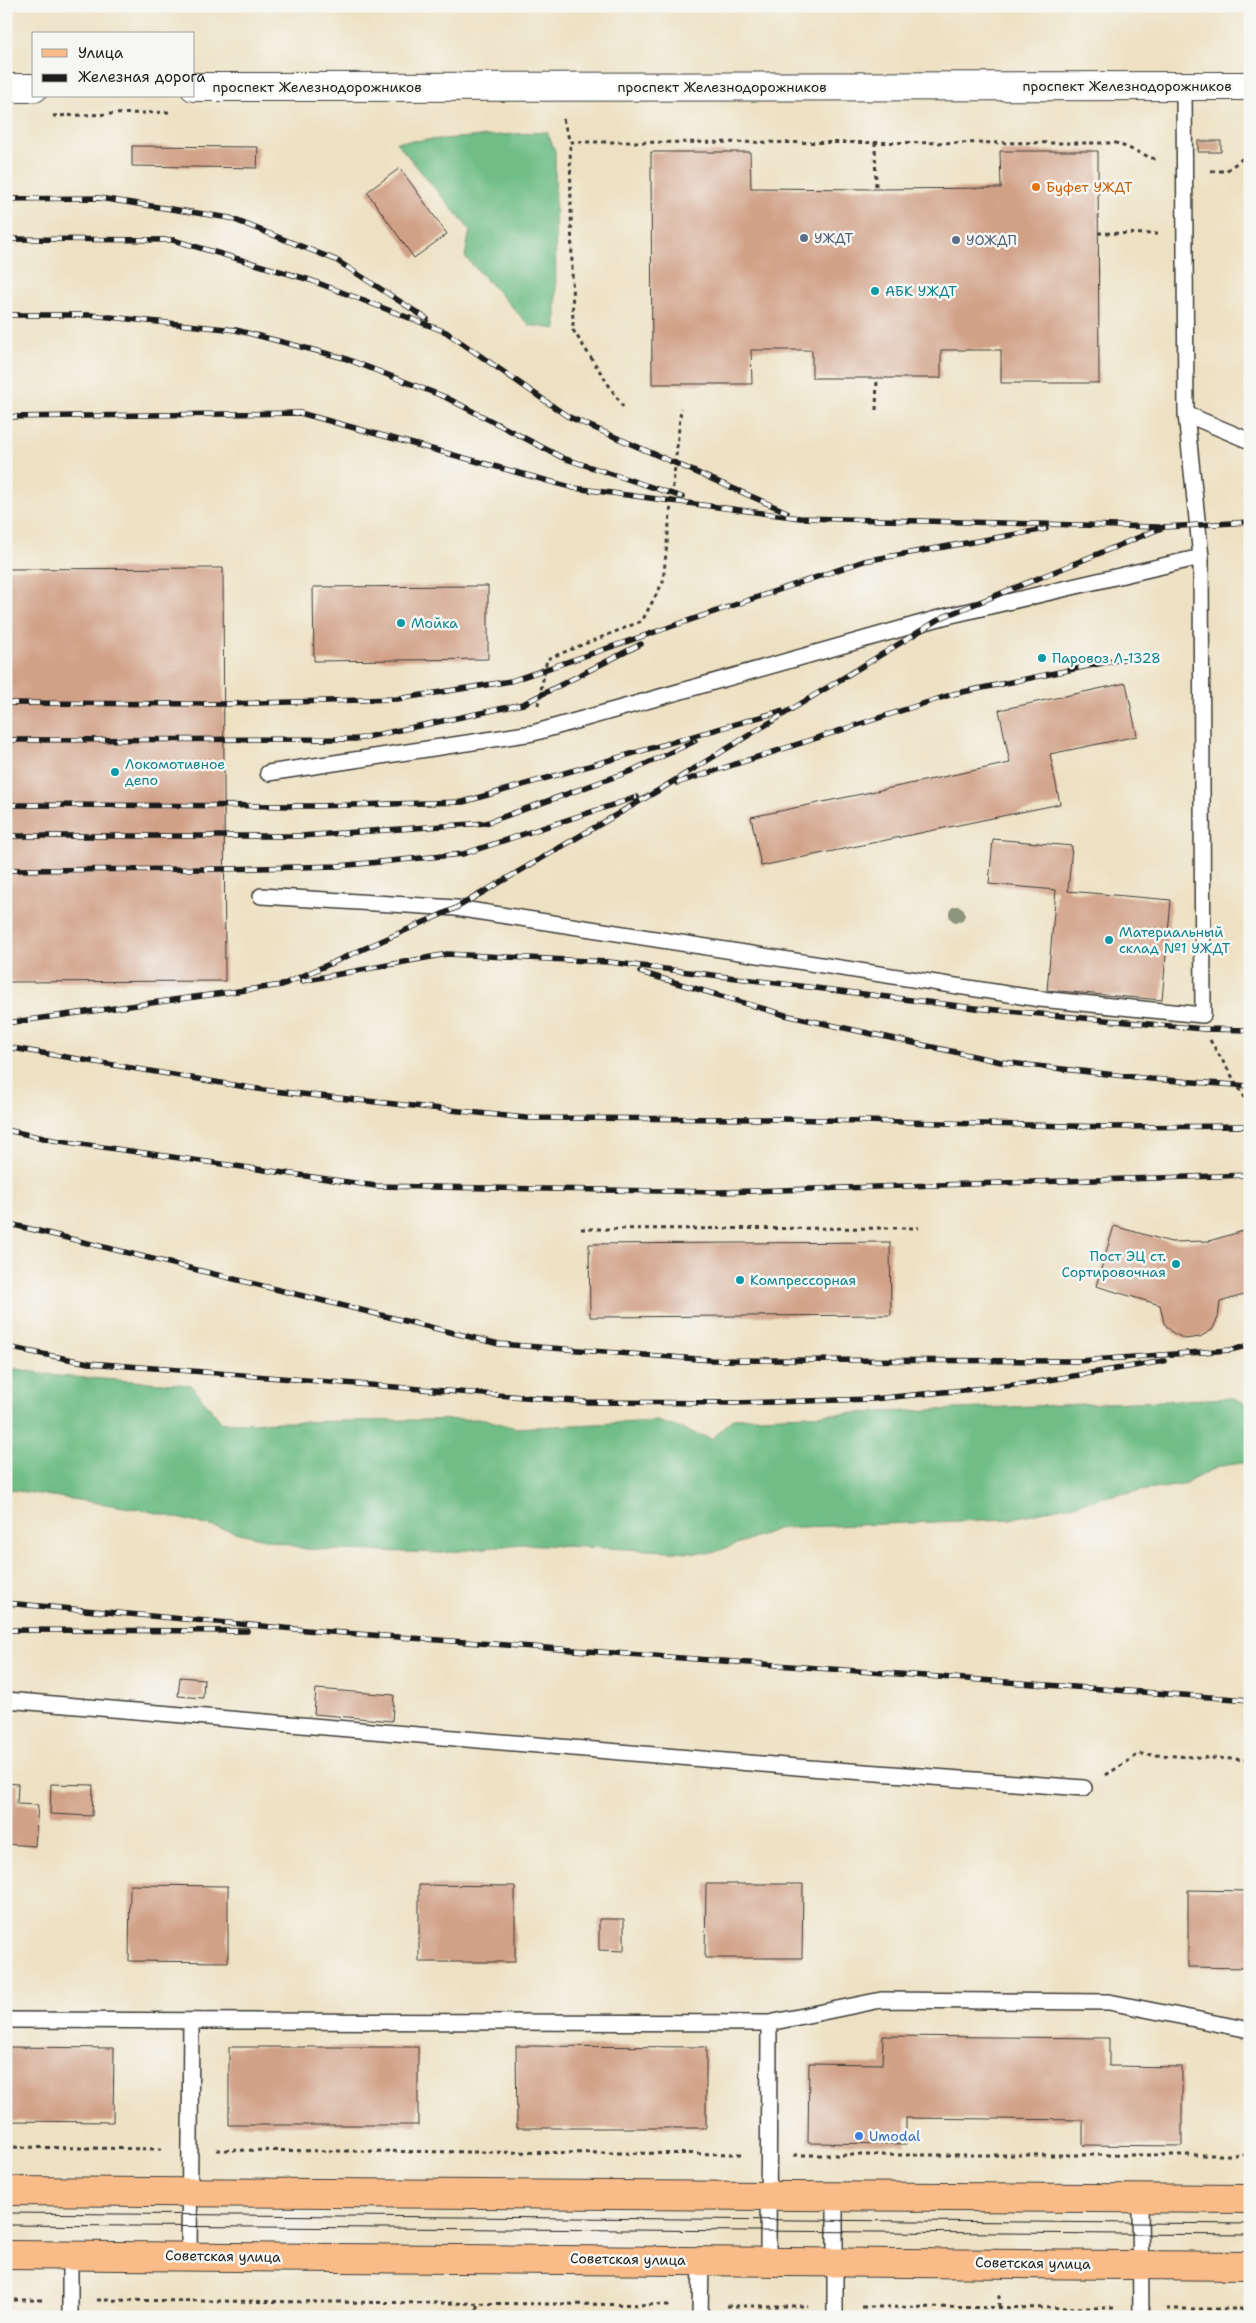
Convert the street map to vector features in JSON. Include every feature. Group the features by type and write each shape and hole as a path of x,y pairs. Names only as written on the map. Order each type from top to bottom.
{"main road":[{"path":"6,2191 1250,2199"},
{"name":"Советская улица","path":"6,2255 70,2254 1250,2266"}],"street":[{"name":"проспект Железнодорожников","path":"195,88 1250,86"},
{"path":"6,88 32,88"}],"lane":[{"path":"261,896 456,908 1040,999 1203,1015 1200,557 1186,414 1184,86"},
{"path":"1186,414 1250,441"},
{"path":"268,773 533,733 943,617 1200,557"},
{"path":"6,1700 799,1767 1084,1788"},
{"path":"6,2020 191,2022 769,2022 881,2000 1109,2002 1250,2030"},
{"path":"189,2256 191,2022"},
{"path":"768,2261 769,2022"},
{"path":"835,2196 835,2312"},
{"path":"1140,2198 1141,2313"},
{"path":"70,2254 71,2307"},
{"path":"700,2311 701,2260"}],"path":[{"path":"623,407 573,330 570,142 1116,142 1184,171 1226,171 1250,153"},
{"path":"875,142 876,188"},
{"path":"1098,233 1185,234"},
{"path":"876,410 877,378"},
{"path":"533,733 547,659 642,621 663,582 681,408"},
{"path":"1208,1037 1250,1106"},
{"path":"581,1229 918,1228"},
{"path":"1084,1788 1139,1754 1250,1760"},
{"path":"6,2147 190,2150 1250,2156"},
{"path":"6,2300 71,2307 477,2303 700,2311 1141,2313 1250,2309"},
{"path":"477,2303 477,2317"}],"green space":[{"path":"547,132 555,151 556,329 529,325 465,257 470,230 396,142"},
{"path":"6,1367 58,1376 191,1385 222,1423 484,1419 515,1428 657,1421 712,1439 733,1418 1234,1398 1250,1406 1250,1462 1219,1466 1182,1485 1118,1494 1010,1519 780,1528 712,1553 521,1544 442,1553 306,1549 144,1510 6,1489"}],"building":[{"path":"1198,141 1221,141 1221,152 1198,152"},
{"path":"132,146 258,147 257,168 132,166"},
{"name":"АБК УЖДТ","path":"1000,151 1098,151 1099,383 1001,383 1001,350 941,350 941,378 812,378 812,350 751,350 752,384 652,384 651,152 750,152 751,188 876,189 1001,188"},
{"path":"400,168 447,234 414,258 367,192"},
{"name":"Локомотивное депо","path":"223,568 225,981 6,982 6,569"},
{"name":"Мойка","path":"488,586 488,659 314,661 313,587"},
{"path":"1126,683 1137,736 1050,754 1060,804 761,866 751,817 1010,763 999,710"},
{"name":"Материальный склад №1 УЖДТ","path":"993,839 1072,846 1068,891 1171,900 1162,1000 1047,990 1056,890 989,884"},
{"name":"Пост ЭЦ ст. Сортировочная","path":"1114,1226 1171,1242 1209,1241 1250,1229 1250,1293 1220,1302 1218,1318 1212,1330 1200,1337 1185,1339 1173,1333 1164,1323 1160,1305 1096,1286"},
{"name":"Компрессорная","path":"890,1242 891,1315 590,1317 589,1244"},
{"path":"180,1677 204,1679 203,1698 178,1696"},
{"path":"316,1689 394,1695 392,1721 314,1714"},
{"path":"6,1783 18,1784 17,1804 38,1805 35,1846 6,1844"},
{"path":"51,1784 93,1785 92,1816 50,1814"},
{"path":"706,1884 803,1884 802,1958 705,1958"},
{"path":"130,1885 228,1886 228,1962 129,1961"},
{"path":"419,1885 515,1886 515,1962 419,1962"},
{"path":"1188,1890 1250,1891 1250,1968 1188,1967"},
{"path":"599,1919 624,1919 624,1951 599,1950"},
{"path":"883,2036 1109,2038 1109,2066 1182,2067 1182,2146 1083,2145 1083,2120 906,2118 906,2144 808,2143 809,2063 882,2064"},
{"path":"516,2046 706,2047 706,2128 517,2128"},
{"path":"6,2047 114,2048 113,2122 6,2121"},
{"path":"229,2047 418,2047 418,2125 229,2125"},
{"path":"6,2314 258,2315 258,2317 6,2317"}],"tram line":[{"path":"6,2213 1250,2224"},
{"path":"6,2225 1250,2235"}],"railway":[{"path":"6,199 99,198 230,218 336,260 427,319"},
{"path":"6,239 173,240 310,280 446,332 567,416 787,512"},
{"path":"6,315 90,315 236,330 344,358 445,397 563,458 682,497"},
{"path":"6,417 300,413 574,488 800,518 1159,527"},
{"path":"6,1023 282,985 456,908 659,790 943,617 1164,527 1250,522"},
{"path":"6,703 223,704 397,699 511,681 864,561 1046,529"},
{"path":"6,740 357,739 523,704 641,644"},
{"path":"677,783 953,694 1137,656"},
{"path":"6,805 315,806 463,802 781,711"},
{"path":"6,836 300,836 486,823 631,771 695,741"},
{"path":"6,870 224,869 338,866 463,854 637,797"},
{"path":"302,981 447,954 609,962 975,1008 1203,1029 1250,1030"},
{"path":"640,972 785,1015 1001,1062 1151,1079 1250,1086"},
{"path":"6,1047 264,1090 526,1118 782,1119 1111,1127 1250,1126"},
{"path":"6,1130 53,1140 376,1186 720,1192 1250,1175"},
{"path":"6,1223 499,1344 711,1360 1079,1361 1230,1350 1250,1345"},
{"path":"6,1347 89,1363 587,1402 735,1403 873,1399 1025,1384 1164,1361"},
{"path":"6,1603 317,1631 1250,1700"},
{"path":"6,1630 247,1631"}],"place":[{"name":"Буфет УЖДТ","path":"1036,187"},
{"name":"УЖДТ","path":"804,238"},
{"name":"УОЖДП","path":"956,240"},
{"name":"АБК УЖДТ","path":"875,291"},
{"name":"Мойка","path":"401,623"},
{"name":"Паровоз Л-1328","path":"1042,658"},
{"name":"Локомотивное депо","path":"115,772"},
{"name":"Материальный склад №1 УЖДТ","path":"1109,940"},
{"name":"Пост ЭЦ ст. Сортировочная","path":"1176,1264"},
{"name":"Компрессорная","path":"740,1280"},
{"name":"Umodal","path":"859,2136"}]}
